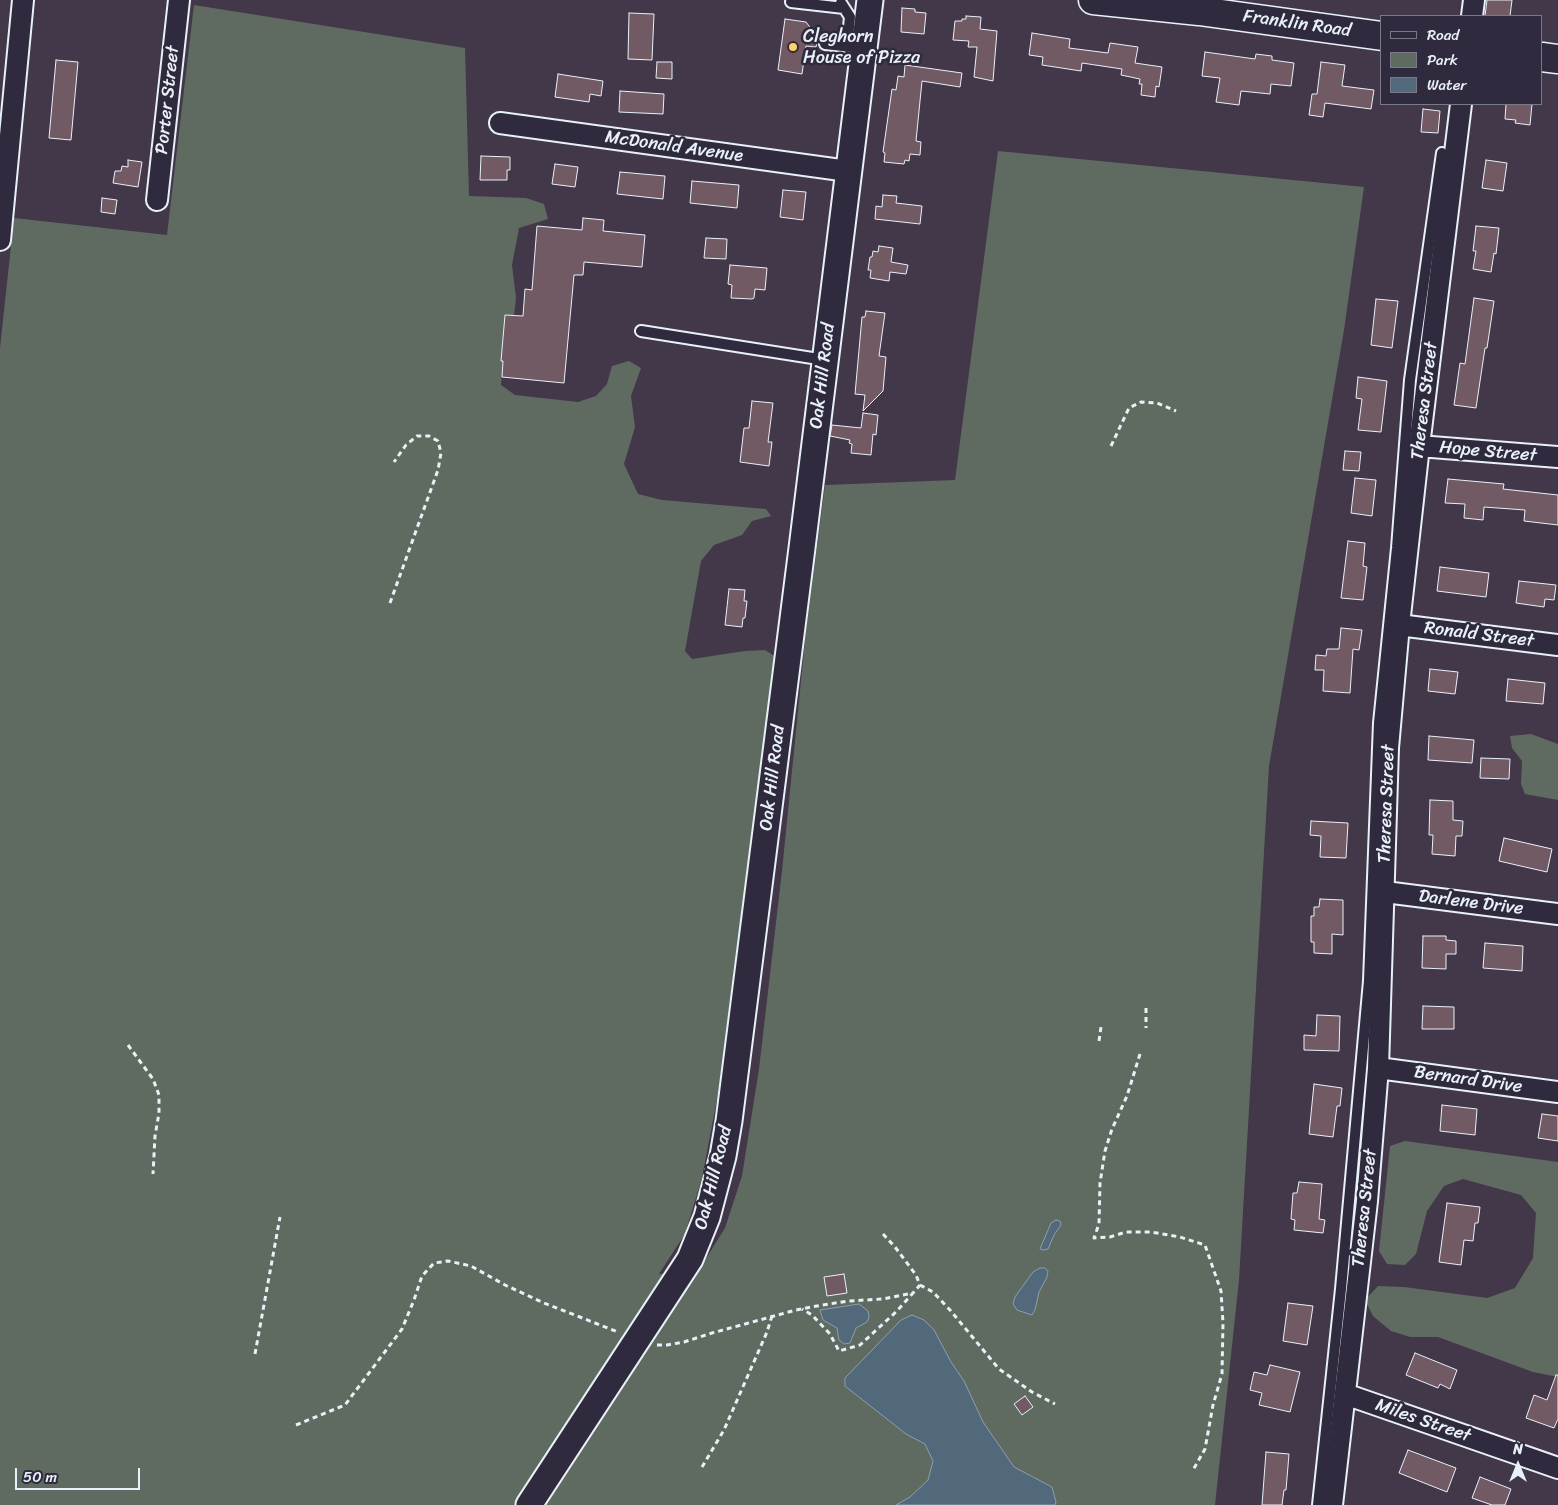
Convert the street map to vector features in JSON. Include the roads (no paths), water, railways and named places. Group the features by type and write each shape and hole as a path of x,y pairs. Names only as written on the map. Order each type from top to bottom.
{"main road":[{"name":"Franklin Road","path":"1093,0 1199,6 1380,36"},
{"path":"1543,57 1558,59"}],"street":[{"path":"0,240 23,0"},
{"name":"Porter Street","path":"157,200 179,0"},
{"path":"1472,15 1474,0"},
{"name":"Oak Hill Road","path":"529,1505 690,1259 708,1217 723,1156 729,1121 848,171 855,48 862,13"},
{"name":"Theresa Street","path":"1332,1505 1367,1201 1378,1068 1388,748 1399,625 1461,105"},
{"name":"McDonald Avenue","path":"500,123 848,171"},
{"name":"Hope Street","path":"1419,446 1558,457"},
{"name":"Ronald Street","path":"1399,625 1558,645"},
{"name":"Darlene Drive","path":"1385,892 1558,914"},
{"name":"Bernard Drive","path":"1378,1068 1558,1092"},
{"name":"Miles Street","path":"1345,1394 1558,1468"}],"lane":[{"path":"0,240 30,0"},
{"path":"791,2 841,4 862,13"},
{"path":"826,44 855,48"},
{"path":"1318,1505 1341,1289 1369,981 1379,723 1397,548 1410,380 1442,153"},
{"path":"641,331 825,360"}],"water":[{"path":"1056,1220 1060,1221 1061,1225 1048,1249 1040,1249 1051,1223"},
{"path":"1040,1268 1045,1268 1048,1271 1039,1292 1035,1310 1032,1315 1017,1310 1013,1304 1015,1297 1033,1272"},
{"path":"859,1304 868,1311 869,1317 867,1322 856,1328 850,1343 844,1344 839,1340 837,1328 823,1320 820,1310"},
{"path":"912,1315 924,1320 934,1330 951,1362 964,1381 983,1422 1014,1467 1052,1487 1055,1505 896,1505 910,1497 928,1480 933,1461 925,1444 906,1434 845,1386 845,1378 901,1320"}],"place":[{"name":"Cleghorn House of Pizza","path":"793,47"}]}
